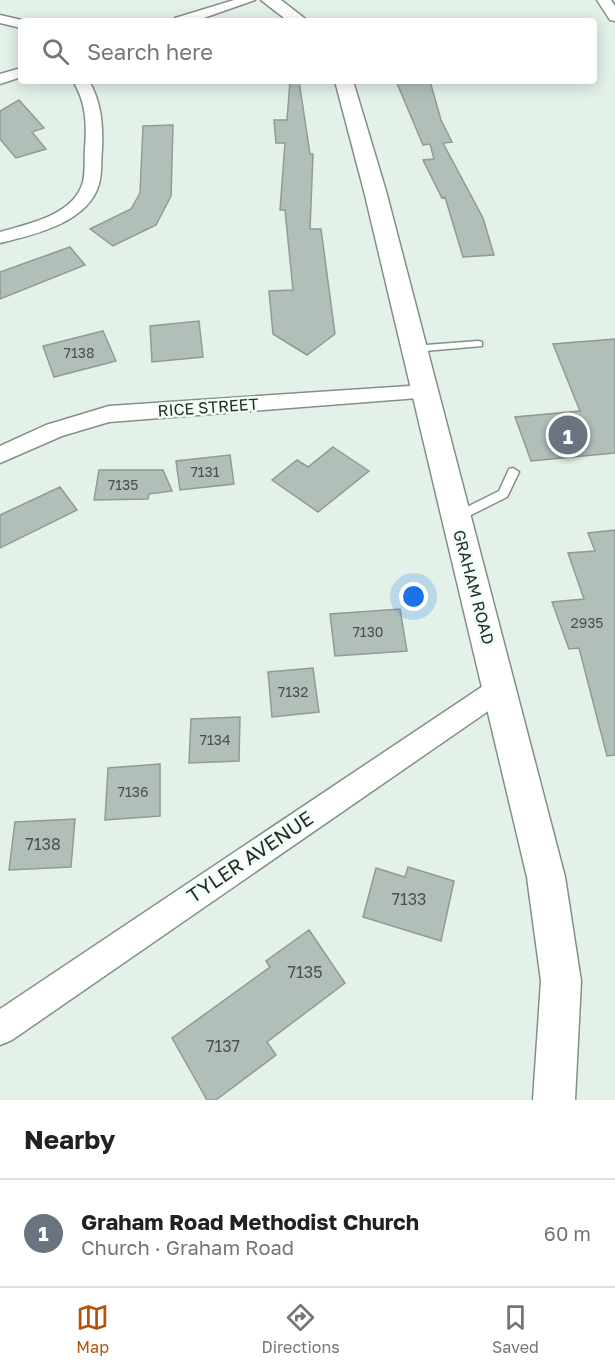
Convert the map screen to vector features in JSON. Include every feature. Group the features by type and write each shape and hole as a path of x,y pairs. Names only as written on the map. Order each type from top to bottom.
{"street":[{"path":"190,18 248,0"},
{"path":"270,0 295,18"},
{"path":"604,0 615,17"},
{"path":"0,19 18,23"},
{"path":"0,79 18,73"},
{"path":"0,238 70,212 87,194 91,184 94,114 89,92 83,84"},
{"name":"GRAHAM ROAD","path":"345,84 375,191 413,349 501,688 546,877 561,981 554,1100"},
{"name":"RICE STREET","path":"0,455 76,422 109,414 424,392"},
{"name":"TYLER AVENUE","path":"0,1028 501,688"}],"lane":[{"path":"413,349 478,344"},
{"path":"456,517 503,495 513,472"}],"building":[{"path":"290,84 299,84 310,154 313,154 310,229 321,229 335,334 307,355 273,334 269,291 293,290 285,210 280,210 285,143 276,143 274,120 287,120"},
{"path":"397,84 431,84 441,120 452,142 443,143 483,218 494,255 463,257 445,197 442,198 423,160 434,159 430,144 423,145"},
{"path":"19,100 44,128 32,132 46,149 16,158 0,139 0,111"},
{"path":"173,125 171,196 156,225 113,246 90,229 131,209 140,193 143,126"},
{"path":"70,247 85,265 0,299 0,272"},
{"path":"199,321 203,357 152,362 150,326"},
{"path":"103,331 116,361 54,377 43,346"},
{"path":"615,339 615,453 531,461 515,417 580,411 553,344"},
{"path":"333,447 369,471 318,512 272,480 297,460 308,467"},
{"path":"230,455 234,484 180,490 176,461"},
{"path":"99,470 163,470 172,491 149,494 148,499 94,500"},
{"path":"60,487 77,510 0,548 0,515"},
{"path":"615,530 615,755 607,756 579,648 569,649 552,602 584,599 568,553 595,551 588,533"},
{"path":"400,609 407,651 335,656 330,614"},
{"path":"313,668 319,712 272,717 268,672"},
{"path":"240,717 239,761 189,763 191,719"},
{"path":"160,764 160,816 105,820 108,768"},
{"path":"75,819 71,867 9,870 15,822"},
{"path":"408,867 454,881 441,941 363,917 376,868 405,877"},
{"path":"309,930 345,983 267,1042 276,1055 216,1100 207,1100 172,1038 270,967 266,961"}],"place":[{"name":"Graham Road Methodist Church","path":"568,435"}]}
